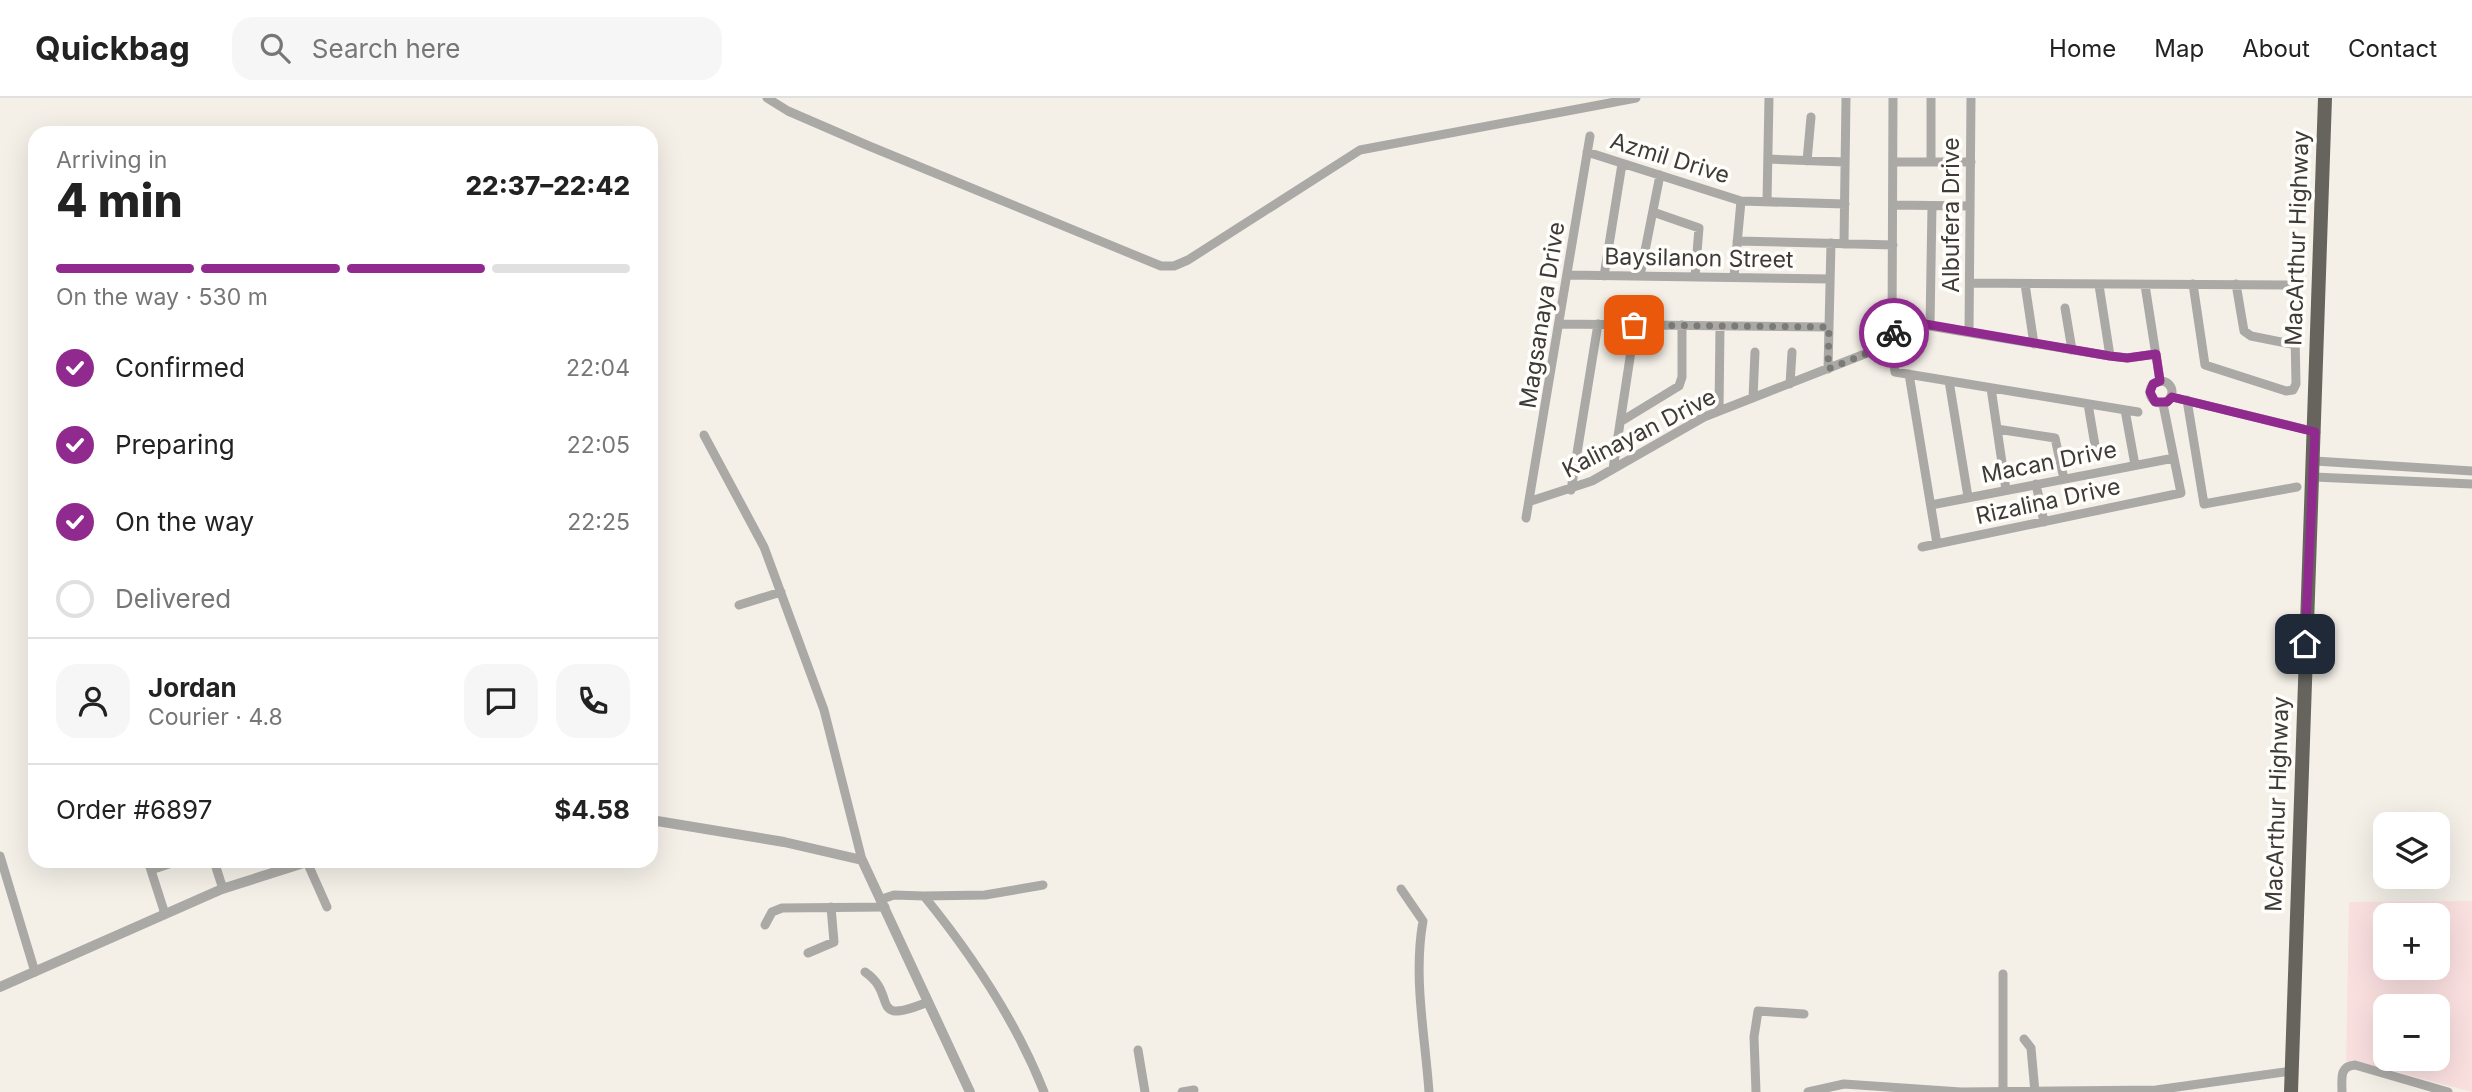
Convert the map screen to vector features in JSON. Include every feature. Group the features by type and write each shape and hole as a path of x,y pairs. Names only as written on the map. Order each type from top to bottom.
{"highway":[{"name":"MacArthur Highway","path":"2291,1092 2315,461 2318,253 2325,98"}],"street":[{"path":"767,98 788,111 869,146 1161,266 1174,266 1188,260 1360,149 1636,98"},
{"path":"1767,201 1770,98"},
{"path":"1844,243 1846,98"},
{"path":"1892,332 1893,98"},
{"path":"1931,98 1931,162"},
{"name":"Albufera Drive","path":"1969,332 1971,98"},
{"path":"1807,161 1811,117"},
{"name":"Magsanaya Drive","path":"1526,518 1531,501 1590,136"},
{"name":"Azmil Drive","path":"1587,152 1741,201 1844,204"},
{"path":"1768,159 1845,162"},
{"path":"1893,162 1971,162"},
{"path":"1604,275 1622,164"},
{"path":"1640,276 1660,176"},
{"path":"1734,277 1741,201"},
{"path":"1893,205 1970,206"},
{"path":"1930,326 1932,206"},
{"path":"1653,212 1699,228 1695,277"},
{"path":"1737,241 1893,245"},
{"path":"1828,369 1831,243"},
{"name":"Baysilanon Street","path":"1568,275 1830,279"},
{"path":"1970,283 2099,285 2193,284 2296,285 2297,384 2293,390 2286,391 2205,365 2193,284"},
{"path":"2025,284 2034,344"},
{"path":"2099,285 2110,356"},
{"path":"2145,285 2160,381"},
{"path":"2236,285 2244,331 2251,336 2296,345"},
{"path":"2065,308 2072,350"},
{"path":"1893,320 2110,356 2127,358 2156,354"},
{"path":"1560,324 1829,327"},
{"path":"1571,490 1598,324"},
{"path":"1613,469 1634,325"},
{"path":"1620,422 1679,386 1682,377 1682,325"},
{"path":"1719,411 1720,326"},
{"path":"1892,332 1899,335 1903,346 1900,353 1893,356 1886,355 1880,348 1882,337 1892,332"},
{"name":"Kalinayan Drive","path":"1531,501 1571,490 1613,469 1681,428 1719,411 1880,348"},
{"path":"1753,398 1755,352"},
{"path":"1790,384 1791,352"},
{"path":"1893,356 1895,372 2138,412"},
{"path":"1909,374 1937,544"},
{"path":"1949,381 1968,497"},
{"path":"2163,404 2155,402 2150,392 2153,384 2160,381 2171,386 2172,397"},
{"path":"1991,388 2006,490"},
{"path":"2163,404 2172,397 2315,432"},
{"path":"2186,400 2204,504 2297,487"},
{"path":"2088,404 2096,451"},
{"path":"2163,404 2174,458"},
{"path":"2125,410 2135,466"},
{"path":"1997,429 2055,438 2064,479"},
{"path":"704,435 764,547 824,710 862,860 970,1092"},
{"name":"Macan Drive","path":"1931,505 2174,458"},
{"name":"Rizalina Drive","path":"1922,547 2181,493 2174,458"},
{"path":"2315,461 2472,471"},
{"path":"2403,466 2403,481"},
{"path":"2314,477 2472,484"},
{"path":"2036,484 2044,522"},
{"path":"740,605 781,592"},
{"path":"658,821 784,842 862,860"},
{"path":"0,856 35,972"},
{"path":"150,868 165,914"},
{"path":"216,868 223,889"},
{"path":"0,987 223,889 288,868"},
{"path":"312,868 327,907"},
{"path":"765,925 775,909 883,903 894,895 985,895 1043,885"},
{"path":"1401,888 1423,920 1418,941 1419,986 1429,1092"},
{"path":"924,896 1008,1017 1044,1092"},
{"path":"808,953 834,942 831,907"},
{"path":"865,972 876,982 888,1009 893,1012 900,1013 928,1002"},
{"path":"2003,974 2003,1091"},
{"path":"1756,1092 1754,1037 1758,1011 1804,1014"},
{"path":"2024,1039 2031,1048 2035,1092"},
{"path":"1138,1050 1144,1092"},
{"path":"2342,1092 2342,1072 2347,1066 2355,1065 2448,1092"},
{"path":"1808,1092 1844,1084 1918,1091 2174,1089 2291,1070"},
{"path":"1182,1092 1194,1090"}],"shaded area":[{"path":"2472,901 2472,1092 2393,1071 2450,1071 2450,994 2373,994 2373,1066 2356,1061 2346,1063 2349,902"}],"way so far":[{"path":"1634,325 1829,327 1828,369 1880,348 1886,355 1897,355 1902,350 1903,342 1902,338 1894,333"}],"route":[{"path":"1894,333 1893,320 1896,319 2110,356 2127,358 2156,354 2160,381 2153,384 2150,392 2155,402 2163,404 2172,397 2315,432 2305,644"}]}
